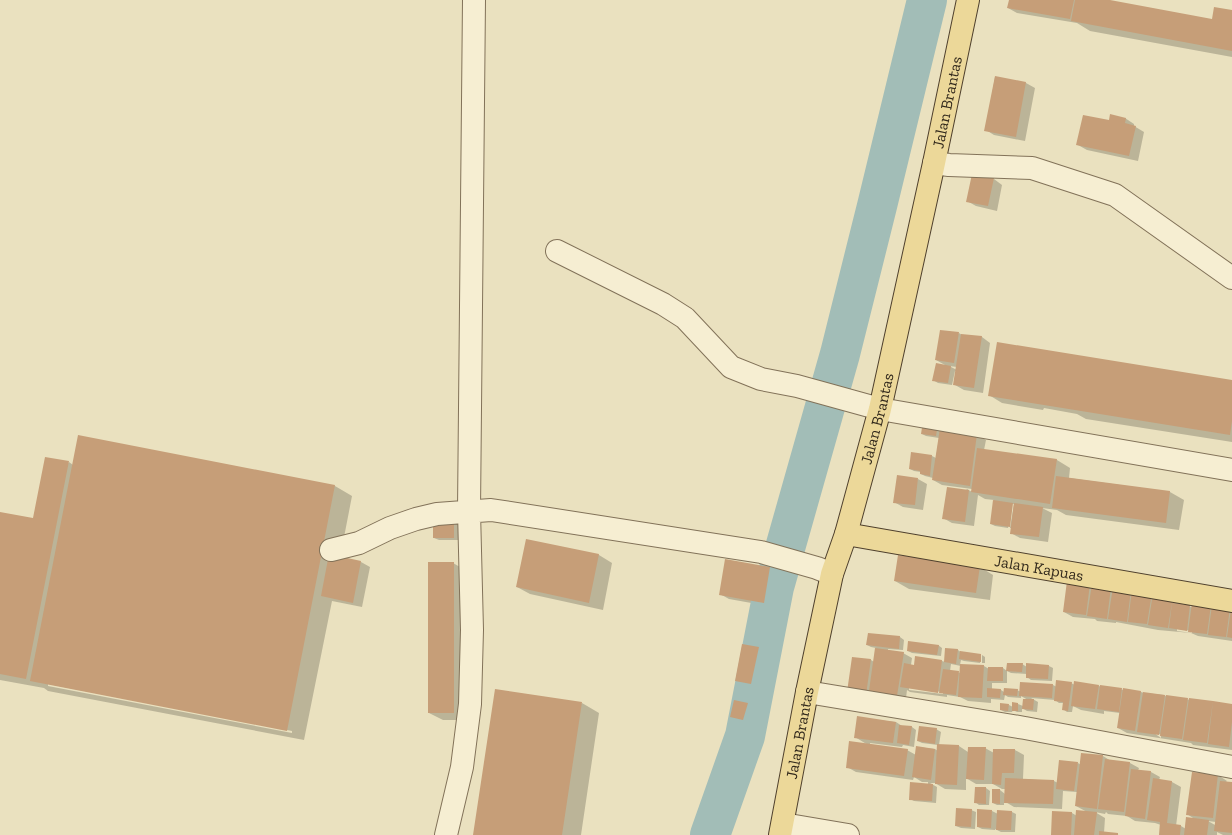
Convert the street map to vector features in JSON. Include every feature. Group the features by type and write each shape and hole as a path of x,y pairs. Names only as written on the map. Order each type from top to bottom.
{"main road":[{"name":"Jalan Brantas","path":"781,830 807,692 824,571 846,534 880,409 968,0"},
{"name":"Jalan Kapuas","path":"846,534 1232,601"}],"street":[{"path":"446,835 462,768 470,704 472,630 469,511 474,0"},
{"path":"934,163 1032,168 1115,194 1232,278"},
{"path":"558,251 663,304 685,318 731,367 761,379 803,388 880,409 1232,470"},
{"path":"331,550 359,543 390,528 416,519 437,514 491,510 761,552 824,571"},
{"path":"807,692 1025,728 1232,766"},
{"path":"781,830 848,835"}],"building":[{"path":"1009,0 1074,0 1070,19 1007,8"},
{"path":"1075,0 1110,0 1212,19 1214,7 1232,10 1232,51 1071,21"},
{"path":"995,76 1026,82 1016,137 984,131"},
{"path":"1110,114 1126,118 1125,123 1136,126 1129,156 1076,145 1083,115 1109,120"},
{"path":"972,174 994,178 988,206 966,202"},
{"path":"940,330 959,332 954,363 935,360"},
{"path":"961,334 982,336 974,388 953,385"},
{"path":"997,342 1232,380 1232,421 1230,435 988,396"},
{"path":"936,363 951,366 948,383 932,381"},
{"path":"923,421 938,423 936,436 921,434"},
{"path":"940,428 977,434 970,486 932,480"},
{"path":"78,435 335,485 287,731 30,681"},
{"path":"977,448 1057,459 1050,504 971,492"},
{"path":"911,452 932,455 930,476 920,474 920,471 909,469"},
{"path":"45,457 69,461 26,679 0,674 0,512 33,518"},
{"path":"897,475 918,478 915,505 893,503"},
{"path":"1056,476 1170,491 1166,523 1052,508"},
{"path":"947,487 969,490 965,522 942,519"},
{"path":"993,500 1013,503 1010,527 990,524"},
{"path":"1014,503 1043,507 1039,537 1010,534"},
{"path":"433,518 454,518 454,538 433,538"},
{"path":"526,539 599,554 589,603 516,587"},
{"path":"329,554 361,561 353,603 321,596"},
{"path":"898,555 980,566 976,593 894,581"},
{"path":"725,559 770,567 764,603 719,595"},
{"path":"428,562 454,562 454,713 428,713"},
{"path":"1067,581 1090,584 1086,615 1063,612"},
{"path":"1092,584 1111,587 1107,619 1087,616"},
{"path":"1113,587 1131,590 1127,622 1108,619"},
{"path":"1132,590 1152,593 1147,624 1128,622"},
{"path":"1153,593 1173,596 1168,628 1148,625"},
{"path":"1172,603 1190,605 1187,631 1169,628"},
{"path":"1192,603 1211,605 1207,634 1188,632"},
{"path":"1212,605 1230,608 1226,637 1208,635"},
{"path":"1232,609 1232,638 1227,637"},
{"path":"868,633 900,636 899,649 866,645"},
{"path":"908,641 939,645 937,655 907,651"},
{"path":"742,644 759,647 751,684 735,681"},
{"path":"875,648 904,652 896,702 868,698"},
{"path":"945,648 958,649 956,664 944,662"},
{"path":"960,651 981,654 981,662 959,659"},
{"path":"915,656 942,660 938,693 900,687 904,663 914,665"},
{"path":"852,657 871,659 866,695 847,692"},
{"path":"1007,663 1023,663 1022,672 1006,671"},
{"path":"1026,663 1049,665 1048,679 1026,678"},
{"path":"960,664 984,665 982,698 958,697"},
{"path":"988,667 1003,667 1003,681 987,681"},
{"path":"943,669 959,671 956,695 939,693"},
{"path":"1056,680 1072,682 1068,711 1062,710 1063,702 1054,701"},
{"path":"1074,681 1099,685 1095,709 1071,706"},
{"path":"1020,682 1053,684 1052,698 1019,696"},
{"path":"1100,685 1122,688 1119,712 1097,709"},
{"path":"987,688 1001,689 1000,698 987,697"},
{"path":"1004,688 1018,689 1017,696 1003,695"},
{"path":"1123,688 1141,691 1135,731 1117,728"},
{"path":"495,689 582,702 562,835 473,835"},
{"path":"1143,692 1165,695 1159,735 1137,732"},
{"path":"1166,695 1188,698 1182,739 1160,736"},
{"path":"1189,698 1213,701 1207,743 1183,740"},
{"path":"1023,699 1034,699 1033,710 1022,709"},
{"path":"734,700 748,703 743,720 730,717"},
{"path":"1213,701 1232,704 1232,722 1229,747 1208,744"},
{"path":"1012,702 1018,703 1018,711 1012,711"},
{"path":"1000,703 1009,704 1008,711 1000,710"},
{"path":"857,716 896,722 893,743 854,738"},
{"path":"899,725 912,726 909,745 897,743"},
{"path":"919,726 937,728 935,744 917,741"},
{"path":"849,741 908,749 904,776 846,768"},
{"path":"937,744 959,745 957,785 935,784"},
{"path":"916,746 935,749 931,780 912,777"},
{"path":"968,747 986,747 984,780 966,779"},
{"path":"993,749 1015,749 1014,773 1002,773 1001,785 992,784"},
{"path":"1081,753 1103,755 1097,809 1075,806"},
{"path":"1105,759 1130,762 1124,812 1098,809"},
{"path":"1059,760 1078,762 1074,791 1056,789"},
{"path":"1131,769 1151,771 1145,819 1125,816"},
{"path":"1192,772 1218,774 1213,818 1186,815"},
{"path":"1005,778 1054,780 1053,804 1004,803"},
{"path":"1153,778 1172,781 1167,823 1181,825 1180,835 1159,835 1160,822 1147,820"},
{"path":"1220,781 1232,782 1232,833 1214,831"},
{"path":"910,782 933,784 932,801 909,800"},
{"path":"975,787 986,787 986,804 974,803"},
{"path":"992,789 1000,789 1000,804 992,803"},
{"path":"956,808 972,809 971,827 955,826"},
{"path":"977,809 992,810 991,828 977,827"},
{"path":"997,810 1012,811 1011,830 996,830"},
{"path":"1076,810 1097,812 1094,835 1074,835"},
{"path":"1052,811 1072,812 1071,835 1051,835"},
{"path":"1186,817 1209,820 1207,835 1184,835"},
{"path":"1099,831 1118,833 1118,835 1099,835"}],"waterway":[{"path":"710,835 745,736 774,587 840,354 927,0"}]}
